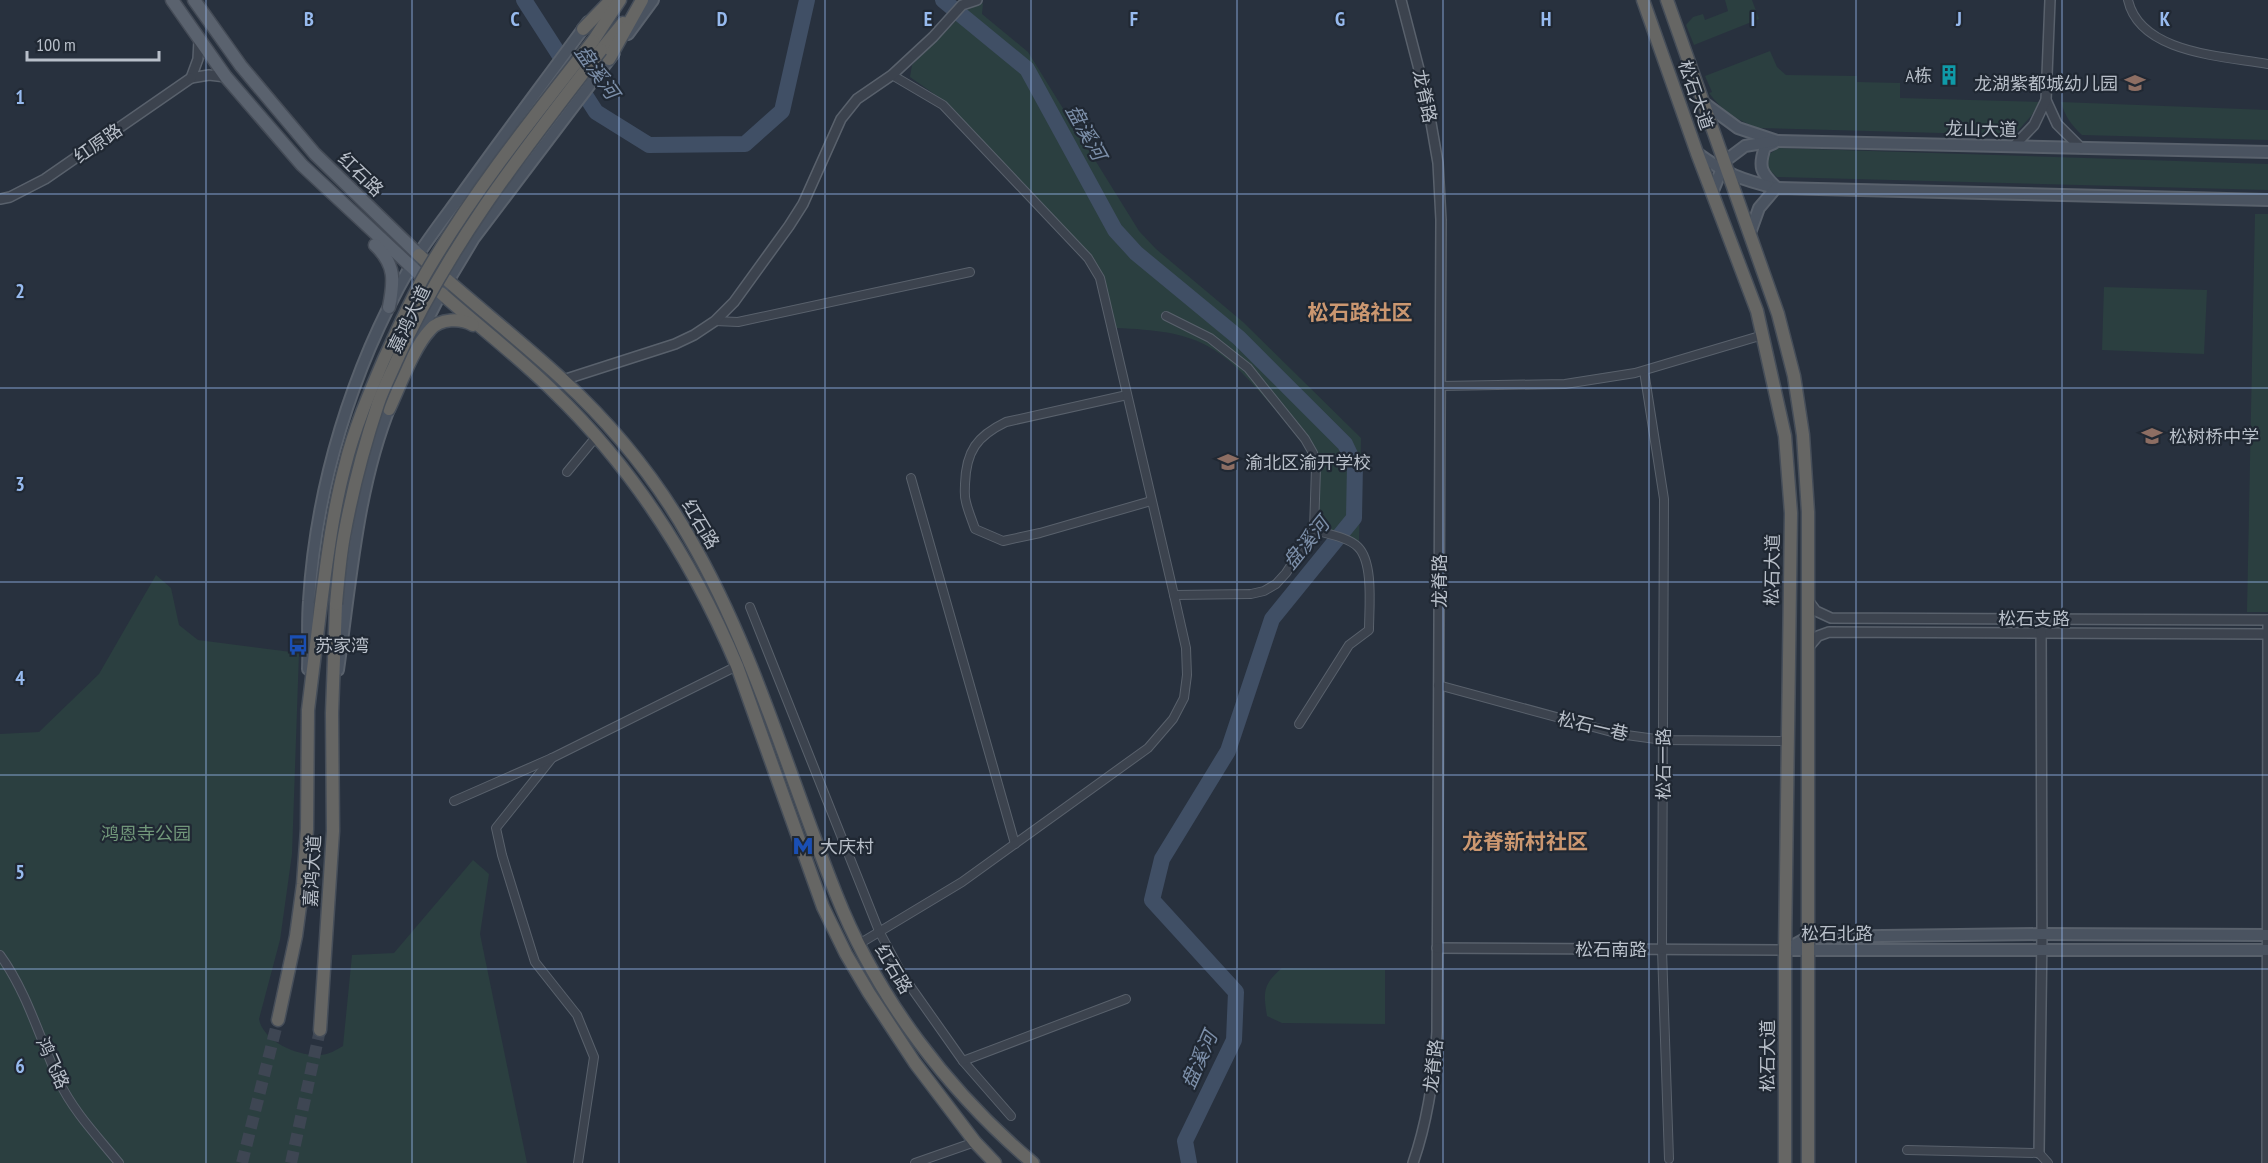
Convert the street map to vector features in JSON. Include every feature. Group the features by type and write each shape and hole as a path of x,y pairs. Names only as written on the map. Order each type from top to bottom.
{"highway":[{"path":"583,29 610,0"},
{"name":"嘉鸿大道","path":"278,1020 296,936 303,884 307,830 308,710 331,533 345,465 367,398 425,274 454,228 532,119 601,50 620,0"},
{"name":"嘉鸿大道","path":"320,1030 333,831 332,713 336,604 344,536 359,470 379,402 405,341 436,282 465,236 541,127 642,0"},
{"name":"松石大道","path":"1643,0 1697,153 1757,311 1785,436 1791,513 1785,950 1785,1163"},
{"name":"松石大道","path":"1667,0 1778,314 1794,376 1803,435 1807,501 1808,1163"},
{"name":"红石路","path":"419,255 563,380 607,424 656,485 688,535 738,632 836,896 881,984 927,1054 989,1122 1033,1163"},
{"name":"红石路","path":"441,293 554,391 596,437 643,495 675,542 721,629 737,666 823,907 832,926 868,993 915,1063 975,1142 995,1163"},
{"path":"389,409 430,328 439,323 458,320 469,323 488,335"}],"main road":[{"name":"红石路","path":"172,0 226,77 302,165 410,268 441,293"},
{"name":"红石路","path":"194,0 241,66 315,154 419,255"},
{"name":"嘉鸿大道","path":"308,710 309,601 317,530 330,465 351,395 379,328 410,268 522,110 604,0"},
{"name":"嘉鸿大道","path":"332,713 356,538 369,474 389,409 415,345 441,293 474,238 552,134 601,50 653,0"},
{"name":"龙山大道","path":"1704,103 1738,128 1777,141 2268,152"},
{"path":"1712,193 1725,168 1745,146 1777,141"},
{"path":"1776,188 1765,177 1760,162 1765,147 1777,141"},
{"path":"1697,153 1749,182 1776,188 2268,200"},
{"path":"326,187 351,221 388,259 393,275 389,307"},
{"path":"1750,233 1759,208 1776,188"},
{"path":"379,328 393,318 407,320 415,331 415,345"},
{"name":"松石北路","path":"1785,950 1808,937 2042,934 2267,935"},
{"name":"松石北路","path":"1785,950 2267,950"}],"street":[{"path":"563,380 675,344 715,321 734,302 803,204 841,119 848,109 857,99 892,75 933,37 962,5 977,0"},
{"name":"龙脊路","path":"1401,0 1427,100 1438,163 1441,220 1435,1064 1426,1119 1413,1163"},
{"path":"2014,146 2034,124 2046,100 2050,0"},
{"path":"2128,0 2138,22 2150,34 2166,43 2268,64"},
{"path":"199,40 198,59 191,78 209,75 226,77"},
{"path":"859,944 962,882 1148,748 1173,719 1184,698 1187,675 1186,648 1100,278 1088,258 943,105 892,75"},
{"name":"红原路","path":"0,199 10,197 45,179 191,78"},
{"path":"2046,100 2057,124 2081,148"},
{"path":"715,321 738,322 970,272"},
{"path":"1166,316 1210,338 1248,368 1305,439 1313,453 1316,468 1314,530 1286,573 1276,584 1264,591 1251,594 1174,596"},
{"path":"1440,386 1565,384 1644,371 1763,335"},
{"name":"松石一路","path":"1644,371 1664,499 1662,950 1669,1159"},
{"path":"1127,395 1006,422 991,429 980,438 972,450 965,470 965,500 975,529 1003,541 1040,533 1151,501"},
{"path":"567,472 596,437"},
{"path":"911,478 1015,844"},
{"path":"1299,724 1348,645 1369,630 1368,567 1359,547 1314,530"},
{"name":"松石支路","path":"1807,599 1816,611 1831,618 2268,620"},
{"path":"750,607 879,930 903,976 963,1061 1011,1116"},
{"path":"2041,618 2042,934 2039,1153 2048,1163"},
{"path":"2267,1163 2268,620"},
{"name":"松石支路","path":"1807,648 1818,636 1829,632 2268,634"},
{"path":"454,801 552,758 737,666"},
{"name":"松石一巷","path":"1438,685 1609,731 1663,740 1789,741"},
{"path":"552,758 496,828 535,962 577,1015 594,1058 578,1163"},
{"name":"松石南路","path":"1437,948 1785,950"},
{"name":"鸿飞路","path":"0,955 27,1004 67,1095 119,1163"},
{"path":"963,1061 1126,999"},
{"path":"915,1163 975,1142"},
{"path":"1907,1150 2039,1153"}],"green space":[{"path":"1725,0 1752,0 1759,19 1694,45 1686,25 1693,17 1703,14 1705,20 1728,11"},
{"path":"983,3 982,14 1028,52 1139,231 1156,249 1243,322 1361,438 1359,541 1310,527 1313,480 1311,462 1305,447 1297,434 1237,368 1205,344 1187,337 1115,328 1103,278 944,101 910,77 912,65 967,10"},
{"path":"1770,51 1777,67 1786,75 1857,76 1857,82 1900,83 1900,98 2039,102 2032,115 2014,135 1758,128 1737,118 1719,105 1709,93 1712,92 1705,76"},
{"path":"2061,102 2268,110 2268,140 2082,135 2069,120"},
{"path":"1778,148 2268,164 2268,190 1777,177 1768,169 1768,155"},
{"path":"2255,214 2268,214 2268,612 2247,612"},
{"path":"2104,287 2207,290 2204,354 2102,350"},
{"name":"鸿恩寺公园","path":"156,575 171,588 179,625 198,640 299,653 292,854 280,940 259,1019 267,1035 293,1051 312,1055 333,1052 343,1046 352,955 394,953 473,860 489,874 480,934 527,1163 0,1163 0,734 39,732 99,674"},
{"path":"1282,968 1385,970 1385,1024 1282,1023 1267,1016 1266,989 1271,979"}],"waterway":[{"name":"盘溪河","path":"524,0 596,112 649,145 745,144 782,111 807,0"},
{"name":"盘溪河","path":"943,0 1027,69 1115,230 1136,253 1239,338 1345,444 1355,465 1354,518 1272,619 1228,751 1162,859 1152,900 1236,992 1234,1040 1185,1141 1189,1163"}],"tunnel":[{"path":"242,1163 278,1020"},
{"path":"291,1163 320,1030"}],"place":[{"name":"A栋","path":"1949,75"},
{"name":"龙湖紫都城幼儿园","path":"2135,83"},
{"name":"松树桥中学","path":"2152,436"},
{"name":"渝北区渝开学校","path":"1228,462"},
{"name":"苏家湾","path":"298,645"},
{"name":"大庆村","path":"803,846"}],"district":[{"name":"松石路社区","path":"1360,312"},
{"name":"龙脊新村社区","path":"1525,841"}]}
